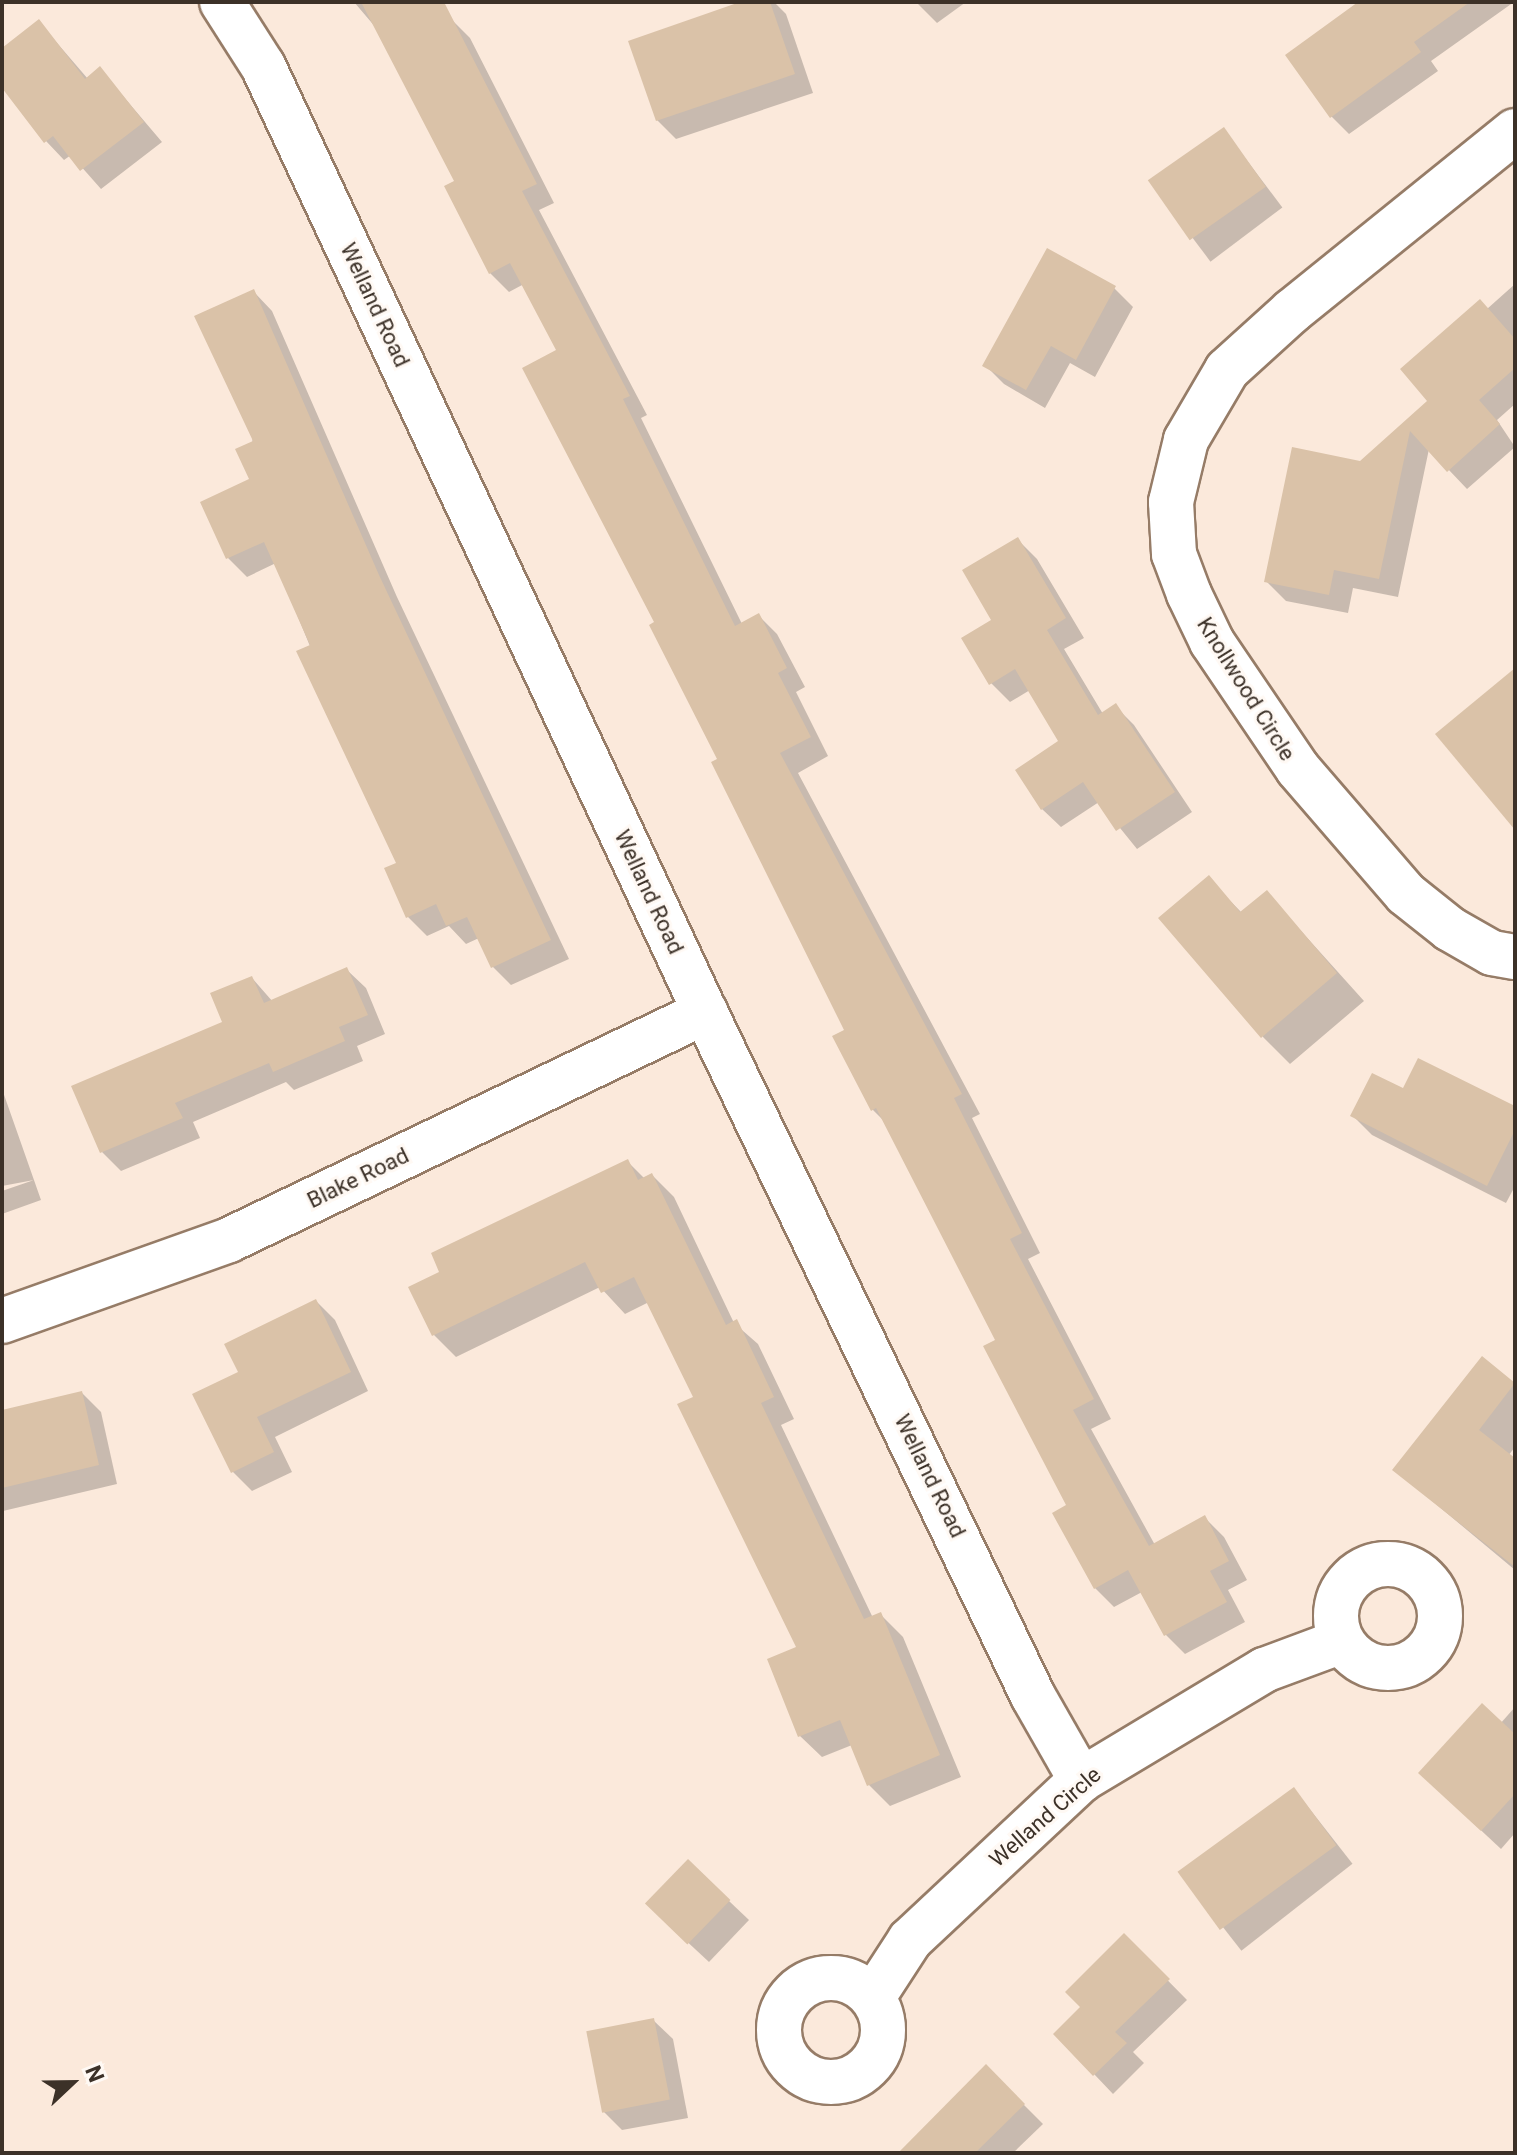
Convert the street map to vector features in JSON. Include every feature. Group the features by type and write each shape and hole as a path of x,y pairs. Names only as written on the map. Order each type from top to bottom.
{"street":[{"name":"Welland Road","path":"222,2 270,80 705,1012 1033,1696 1081,1780"},
{"name":"Knollwood Circle","path":"1515,131 1292,311 1227,370 1186,440 1171,502 1174,554 1189,594 1212,642 1298,769 1406,894 1460,935 1492,953 1515,957"},
{"name":"Blake Road","path":"2,1321 229,1240 705,1012"},
{"name":"Welland Circle","path":"873,1997 910,1940 1081,1780 1264,1670 1342,1641"}],"building":[{"path":"361,2 444,2 537,184 522,191 630,396 623,399 735,626 759,613 787,668 778,673 811,737 780,753 962,1094 954,1098 1022,1233 1010,1239 1094,1399 1073,1410 1149,1546 1205,1515 1229,1561 1210,1571 1227,1602 1164,1636 1128,1570 1094,1589 1052,1513 1066,1505 983,1346 995,1340 876,1108 871,1111 832,1036 844,1030 711,762 717,759 649,625 654,622 522,368 556,350 510,263 489,274 444,186 454,181"},
{"path":"740,2 770,2 795,74 656,121 628,41"},
{"path":"1358,2 1470,2 1414,42 1421,52 1330,118 1285,55"},
{"path":"39,19 85,79 100,66 144,122 80,171 53,136 44,143 2,88 2,48"},
{"path":"1224,127 1266,187 1190,240 1148,180"},
{"path":"1047,248 1116,286 1076,360 1051,346 1026,390 982,366"},
{"path":"254,289 379,575 551,940 491,968 467,917 446,926 436,904 406,918 384,868 396,863 296,651 310,645 264,542 226,559 200,502 249,479 235,449 253,441 194,316"},
{"path":"1480,299 1515,339 1515,368 1479,400 1500,424 1447,472 1410,431 1379,579 1334,570 1329,595 1264,582 1292,447 1360,461 1427,401 1400,369"},
{"path":"1018,537 1066,618 1047,630 1098,715 1116,703 1175,792 1116,831 1083,782 1041,810 1015,770 1058,741 1015,669 989,685 961,638 991,620 962,570"},
{"path":"1515,668 1515,830 1435,734"},
{"path":"1209,875 1240,912 1267,890 1337,973 1261,1038 1158,918"},
{"path":"347,967 368,1015 339,1027 345,1041 273,1072 269,1063 175,1103 183,1118 100,1153 71,1086 222,1022 210,993 252,976 264,1003"},
{"path":"1418,1058 1515,1106 1515,1130 1487,1186 1350,1116 1372,1073 1403,1088"},
{"path":"628,1159 638,1180 652,1173 726,1325 737,1319 774,1397 761,1403 864,1619 881,1612 940,1755 867,1786 840,1720 798,1737 767,1659 796,1647 677,1404 693,1397 634,1277 601,1293 585,1262 432,1336 408,1287 439,1272 431,1253"},
{"path":"316,1299 351,1372 257,1417 274,1452 231,1473 192,1394 238,1372 224,1344"},
{"path":"1482,1356 1515,1383 1479,1430 1515,1458 1515,1567 1392,1470"},
{"path":"82,1391 99,1465 2,1488 2,1410"},
{"path":"1482,1703 1515,1734 1515,1794 1481,1831 1418,1773"},
{"path":"1294,1787 1336,1845 1220,1930 1178,1872"},
{"path":"688,1859 730,1900 687,1945 645,1904"},
{"path":"1124,1933 1170,1979 1115,2032 1127,2043 1093,2076 1053,2034 1080,2007 1065,1992"},
{"path":"654,2018 670,2099 602,2113 586,2031"},
{"path":"986,2064 1025,2104 975,2153 898,2153"}]}
